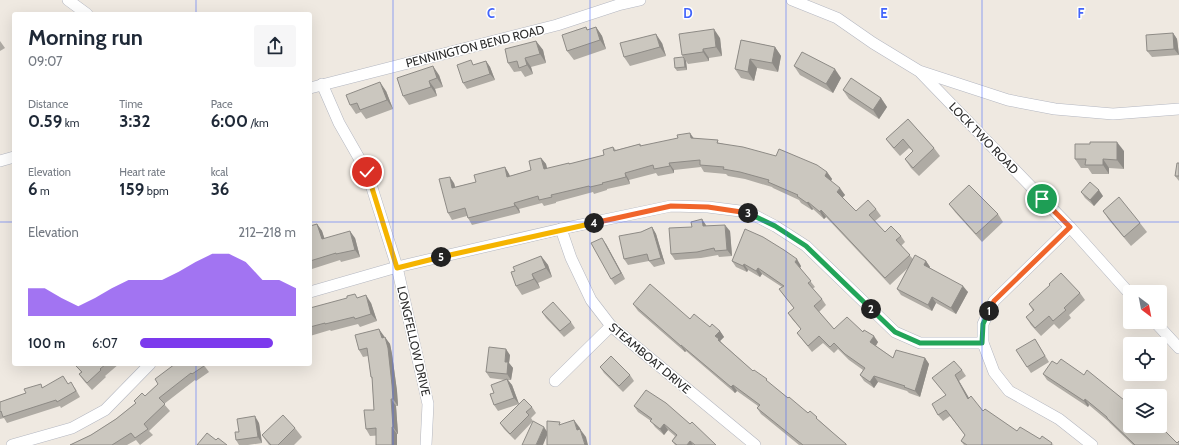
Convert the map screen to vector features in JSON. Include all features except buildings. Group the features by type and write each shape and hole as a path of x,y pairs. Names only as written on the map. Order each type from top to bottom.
{"street":[{"path":"68,0 84,12"},
{"name":"PENNINGTON BEND ROAD","path":"312,87 557,25 618,4 640,0"},
{"path":"792,0 837,18 873,44 919,71 1008,100 1055,109 1113,114 1179,109"},
{"name":"LOCK TWO ROAD","path":"919,71 1070,227 1123,286"},
{"name":"LONGFELLOW DRIVE","path":"322,84 339,122 367,172 397,268 428,404 426,445"},
{"path":"0,161 12,158"},
{"path":"312,291 397,268 561,229 671,206 708,207 748,212 775,226 806,246 895,332 920,343 982,343"},
{"path":"1070,227 994,301 983,324 982,343 994,372 1009,391 1059,419 1092,445"},
{"name":"STEAMBOAT DRIVE","path":"561,229 571,258 591,300 611,326 755,445"},
{"path":"554,381 611,326"},
{"path":"1161,329 1179,348"},
{"path":"12,445 72,428 105,410 148,366"}],"route":[{"path":"367,172 397,268 561,229 671,206 708,207 748,212 775,226 806,246 895,332 920,343 982,343 983,324 994,301 1070,227 1042,199"}]}
